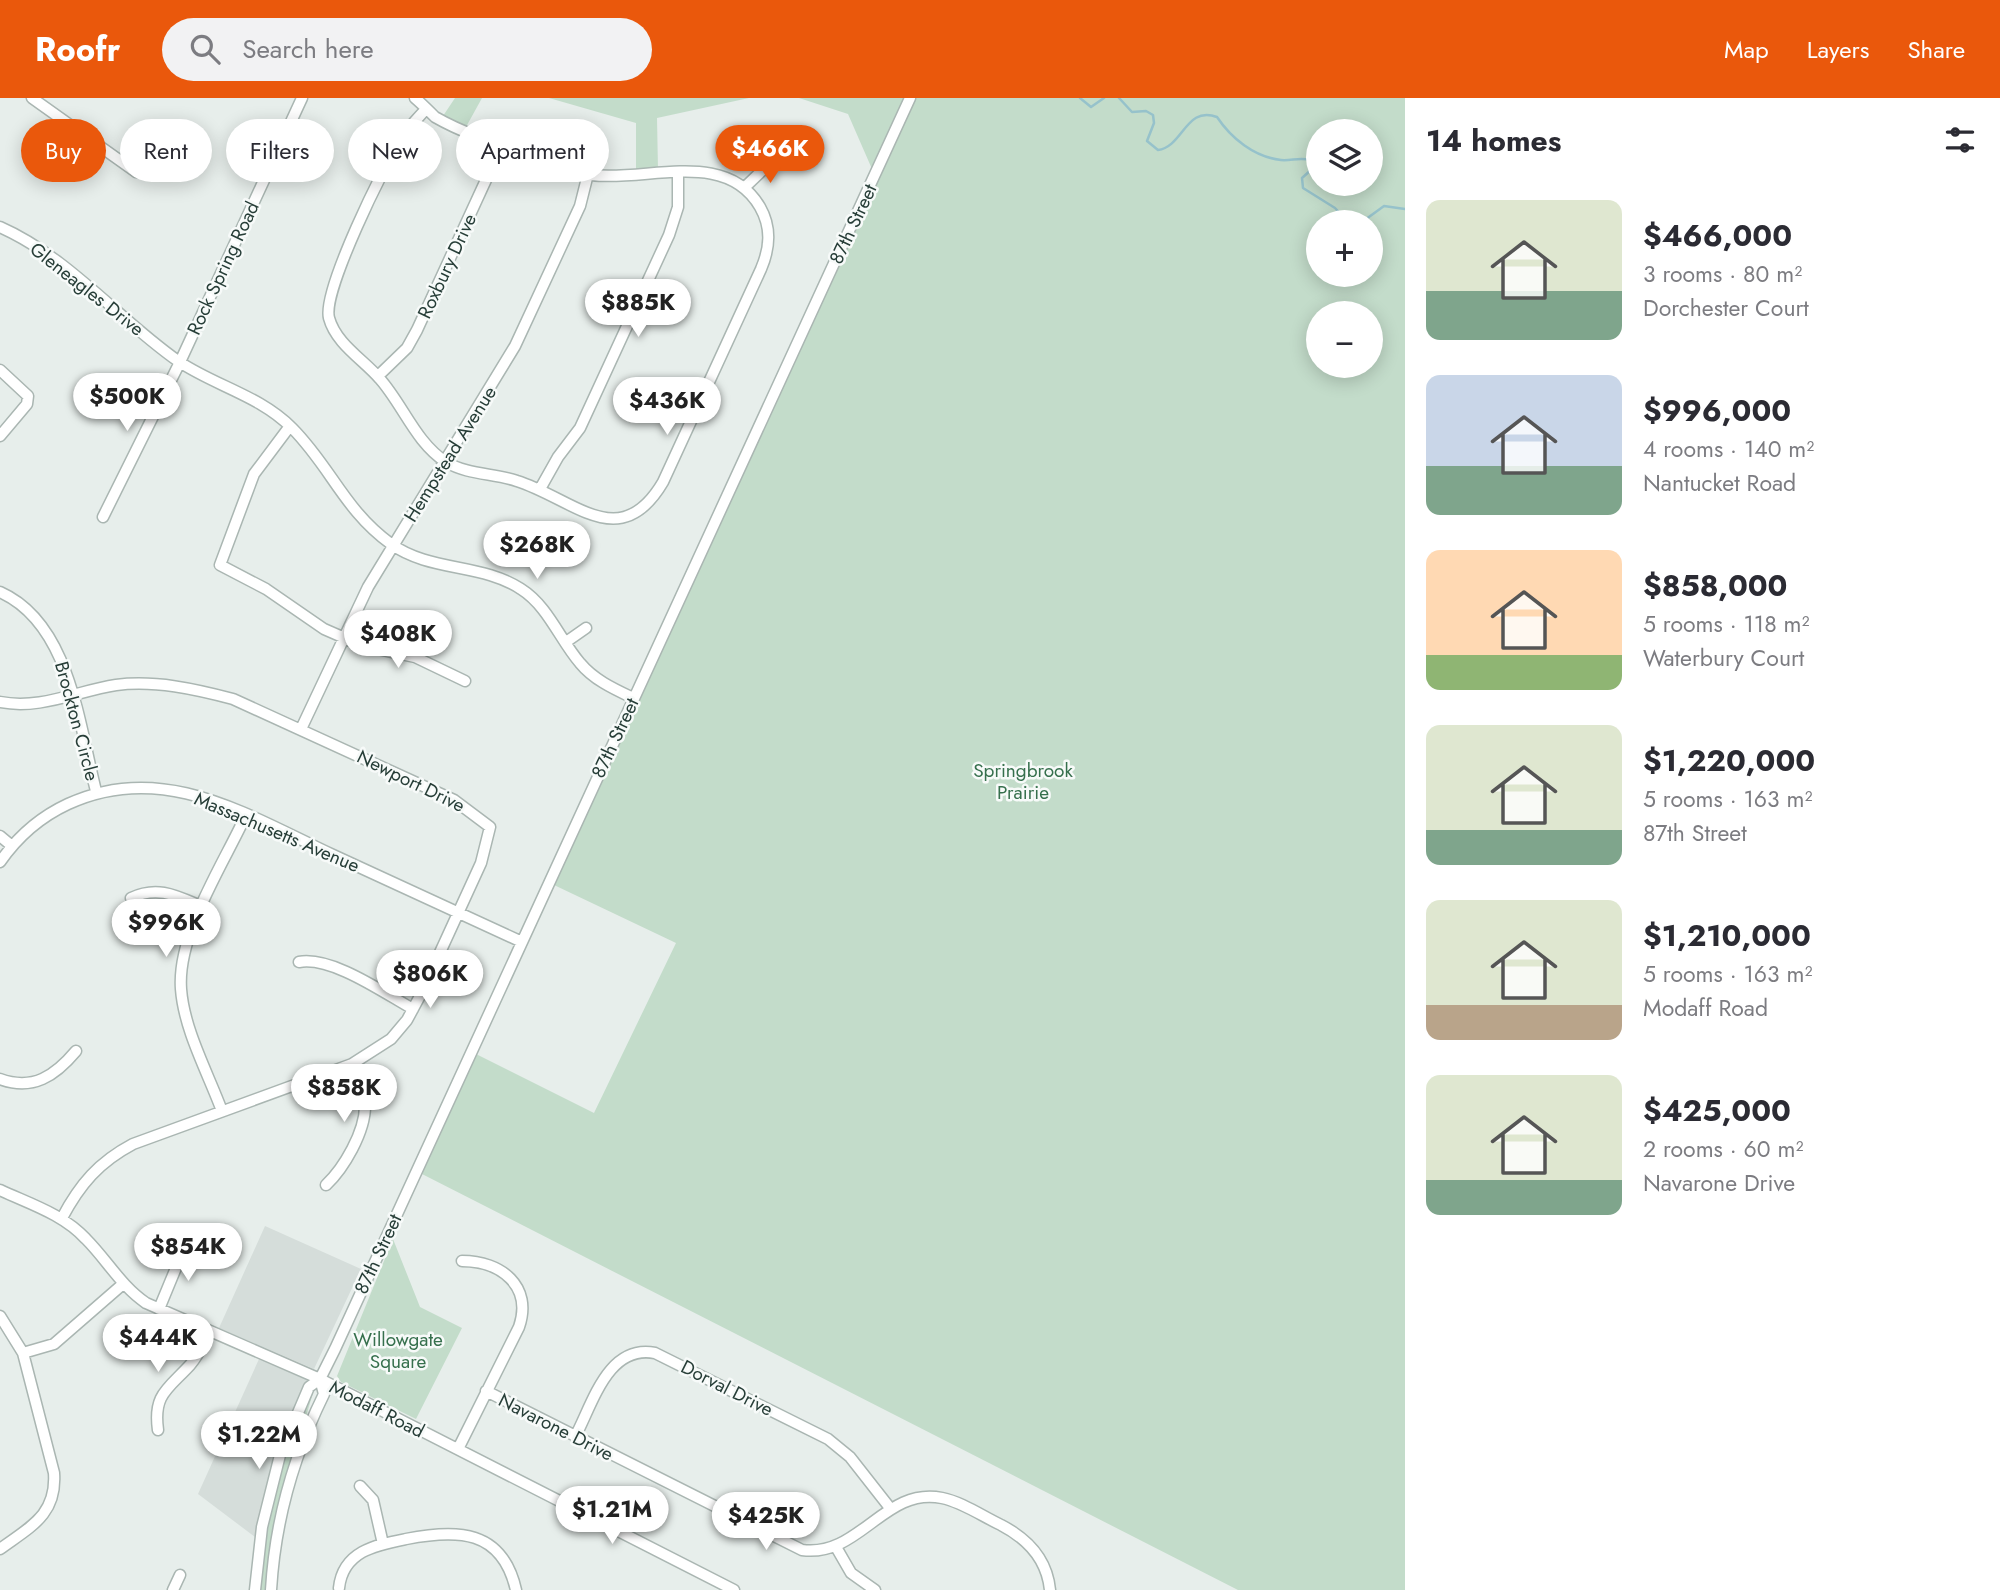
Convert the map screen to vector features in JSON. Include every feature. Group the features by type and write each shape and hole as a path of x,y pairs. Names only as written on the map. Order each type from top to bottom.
{"street":[{"path":"32,98 120,161"},
{"name":"Rock Spring Road","path":"103,517 180,362 302,98"},
{"path":"415,98 456,129"},
{"name":"87th Street","path":"255,1590 262,1527 274,1475 309,1387 320,1379 910,98"},
{"path":"426,108 395,149 337,274 329,298 329,317 338,335 378,376 427,446 445,462 458,468 513,479 540,489 585,513 611,519 629,518 657,493 768,250 766,219 745,187 720,174 609,176"},
{"path":"745,187 770,163 787,160"},
{"path":"540,489 558,457 580,428 669,235 678,208 678,173"},
{"name":"Roxbury Drive","path":"378,376 407,348 418,330 485,182"},
{"name":"Hempstead Avenue","path":"301,729 343,636 393,546 515,346 580,206 586,182"},
{"name":"Gleneagles Drive","path":"0,227 40,249 180,362 250,397 290,426 325,467 352,510 393,546 426,561 487,575 522,589 549,617 581,665 600,681 633,698"},
{"path":"0,370 28,396 27,404 0,436"},
{"path":"290,426 254,474 220,565 265,589 312,622 363,646 415,657 465,681"},
{"name":"Brockton Circle","path":"0,592 33,614 59,654 96,791"},
{"path":"566,642 586,628"},
{"path":"137,670 138,683"},
{"name":"Newport Drive","path":"0,702 20,706 138,683 198,690 233,699 454,800 490,827 481,863 458,913 412,1009 391,1039 352,1063 133,1144 107,1158 82,1184 62,1218"},
{"name":"Massachusetts Avenue","path":"0,862 12,846 49,814 96,791 132,786 169,788 246,815 522,942"},
{"path":"222,1111 187,1017 181,990 182,962 203,907 246,815"},
{"path":"0,836 12,846"},
{"path":"131,898 143,892 159,891 203,907"},
{"path":"299,962 313,962 336,968 412,1009"},
{"path":"0,1079 27,1083 46,1080 60,1070 76,1051"},
{"path":"326,1185 344,1163 364,1114 363,1094 352,1063"},
{"name":"Modaff Road","path":"0,1191 62,1218 86,1238 123,1284 159,1309 320,1379 734,1590"},
{"path":"159,1309 185,1245"},
{"path":"458,1449 519,1327 523,1303 516,1283 503,1272 486,1263 462,1261"},
{"path":"23,1353 54,1344 123,1284"},
{"path":"0,1316 23,1353 54,1473 55,1490 40,1519 0,1549"},
{"path":"158,1430 156,1410 162,1394 197,1356 210,1331"},
{"name":"Dorval Drive","path":"575,1437 618,1361 635,1352 655,1353 828,1439 850,1457 890,1508"},
{"name":"87th Street","path":"271,1590 275,1547 288,1485 324,1394 320,1379"},
{"name":"Navarone Drive","path":"486,1391 792,1547 811,1552 836,1548"},
{"path":"360,1486 373,1500 383,1544"},
{"path":"875,1590 850,1573 836,1548 890,1508 912,1498 940,1497 1019,1536 1037,1553 1045,1567 1050,1590"},
{"path":"339,1588 342,1575 354,1557 365,1549 439,1532 469,1535 499,1554 512,1575 516,1590"},
{"path":"173,1590 180,1575"}],"shaded area":[{"path":"265,1226 361,1269 314,1369 219,1328"},
{"path":"259,1359 307,1380 276,1452 255,1537 198,1494"}],"green space":[{"path":"455,98 482,98 470,119 456,119 456,122 443,116"},
{"path":"549,98 749,98 657,118 658,170 636,172 636,123"},
{"path":"799,98 905,98 872,169 848,114"},
{"name":"Springbrook Prairie","path":"916,98 1405,98 1405,1590 1238,1590 422,1174 476,1054 594,1113 676,943 554,885"},
{"name":"Willowgate Square","path":"393,1239 420,1307 462,1328 416,1419 341,1382 337,1376"},
{"path":"313,1393 277,1513 267,1590 260,1590 265,1540 275,1488 291,1437"}],"waterway":[{"path":"1080,98 1091,107 1104,98"},
{"path":"1119,98 1132,112 1146,111 1153,115 1154,123 1147,141 1158,150 1173,142 1191,121 1207,115 1217,117 1236,139 1262,155 1281,160 1310,160 1312,169 1302,178 1303,188 1337,210"},
{"path":"1378,210 1384,206 1405,209"}]}
